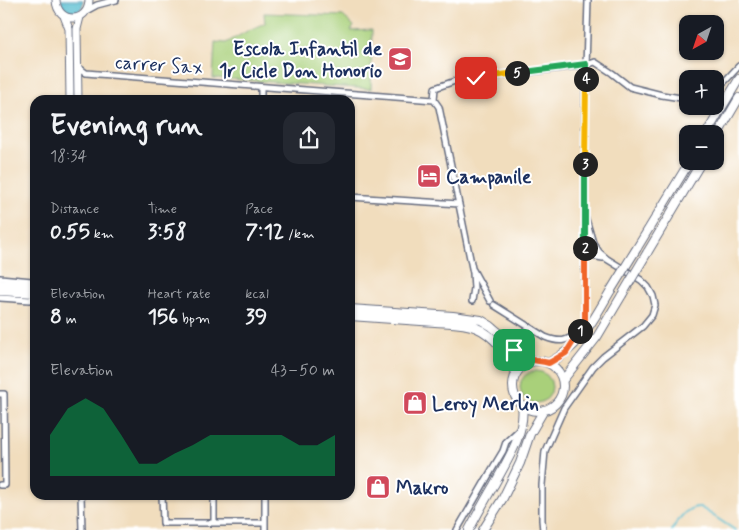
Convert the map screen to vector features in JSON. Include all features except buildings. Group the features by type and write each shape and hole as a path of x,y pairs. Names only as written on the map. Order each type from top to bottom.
{"main road":[{"path":"56,0 58,9 64,16 69,29 70,95"},
{"path":"64,16 70,18 80,17 86,12 89,0"},
{"path":"78,95 77,29 80,17"},
{"path":"711,125 739,79"},
{"path":"723,125 739,98"},
{"path":"549,363 566,353 581,339 685,170"},
{"path":"562,380 597,337 697,170"},
{"path":"0,284 30,285"},
{"path":"0,291 30,293"},
{"path":"355,309 453,316 481,320 503,336 519,355 534,361"},
{"path":"355,316 470,326 482,330 506,354 516,374"},
{"path":"461,331 470,326"},
{"path":"566,353 580,332"},
{"path":"534,361 549,363 555,367 560,373 562,380 561,396 551,407 544,410 536,411 522,405 517,400 513,387 516,374 523,365 534,361"},
{"path":"469,530 510,457 520,429 523,413 522,405"},
{"path":"484,530 520,464 530,434 544,410"}],"street":[{"path":"86,12 97,5 116,0"},
{"path":"471,268 492,303 545,337 563,341 580,332 585,320 588,0"},
{"path":"472,300 474,288 471,268 439,107 434,100 435,88 455,81 594,62 630,87 679,98"},
{"path":"724,82 739,66"},
{"name":"carrer Sax","path":"78,67 86,73 434,100"},
{"path":"261,87 261,95"},
{"path":"355,197 459,204"},
{"path":"543,530 542,485 545,451 564,408 593,367 643,326 652,315 655,305 653,296 642,280 598,252 593,243 585,216"},
{"path":"585,260 592,256 607,259"},
{"path":"0,278 30,281"},
{"path":"0,298 30,300"},
{"path":"2,394 2,485"},
{"path":"457,530 506,442 520,429"},
{"path":"81,500 82,530"},
{"path":"162,500 163,523 264,523"},
{"path":"214,500 214,523"},
{"path":"264,500 265,530"}],"green space":[{"path":"264,13 343,16 354,26 351,31 372,30 371,89 213,78 215,42 226,43 265,23"},
{"path":"536,371 542,372 547,376 551,381 551,393 547,398 542,402 536,403 530,402 525,398 521,393 520,387 521,381 525,376 530,372"}],"water":[{"path":"61,0 83,0 83,3 81,9 77,12 68,13 61,7"}],"waterway":[{"path":"672,530 687,511 696,507 700,507 735,530"}],"place":[{"name":"Escola Infantil de 1r Cicle Don Honorio","path":"400,59"},
{"name":"Campanile","path":"429,176"},
{"name":"Leroy Merlin","path":"415,403"},
{"name":"Makro","path":"378,487"}],"route":[{"path":"476,78 586,64 585,320 566,353 549,363 525,358 514,350"}]}
